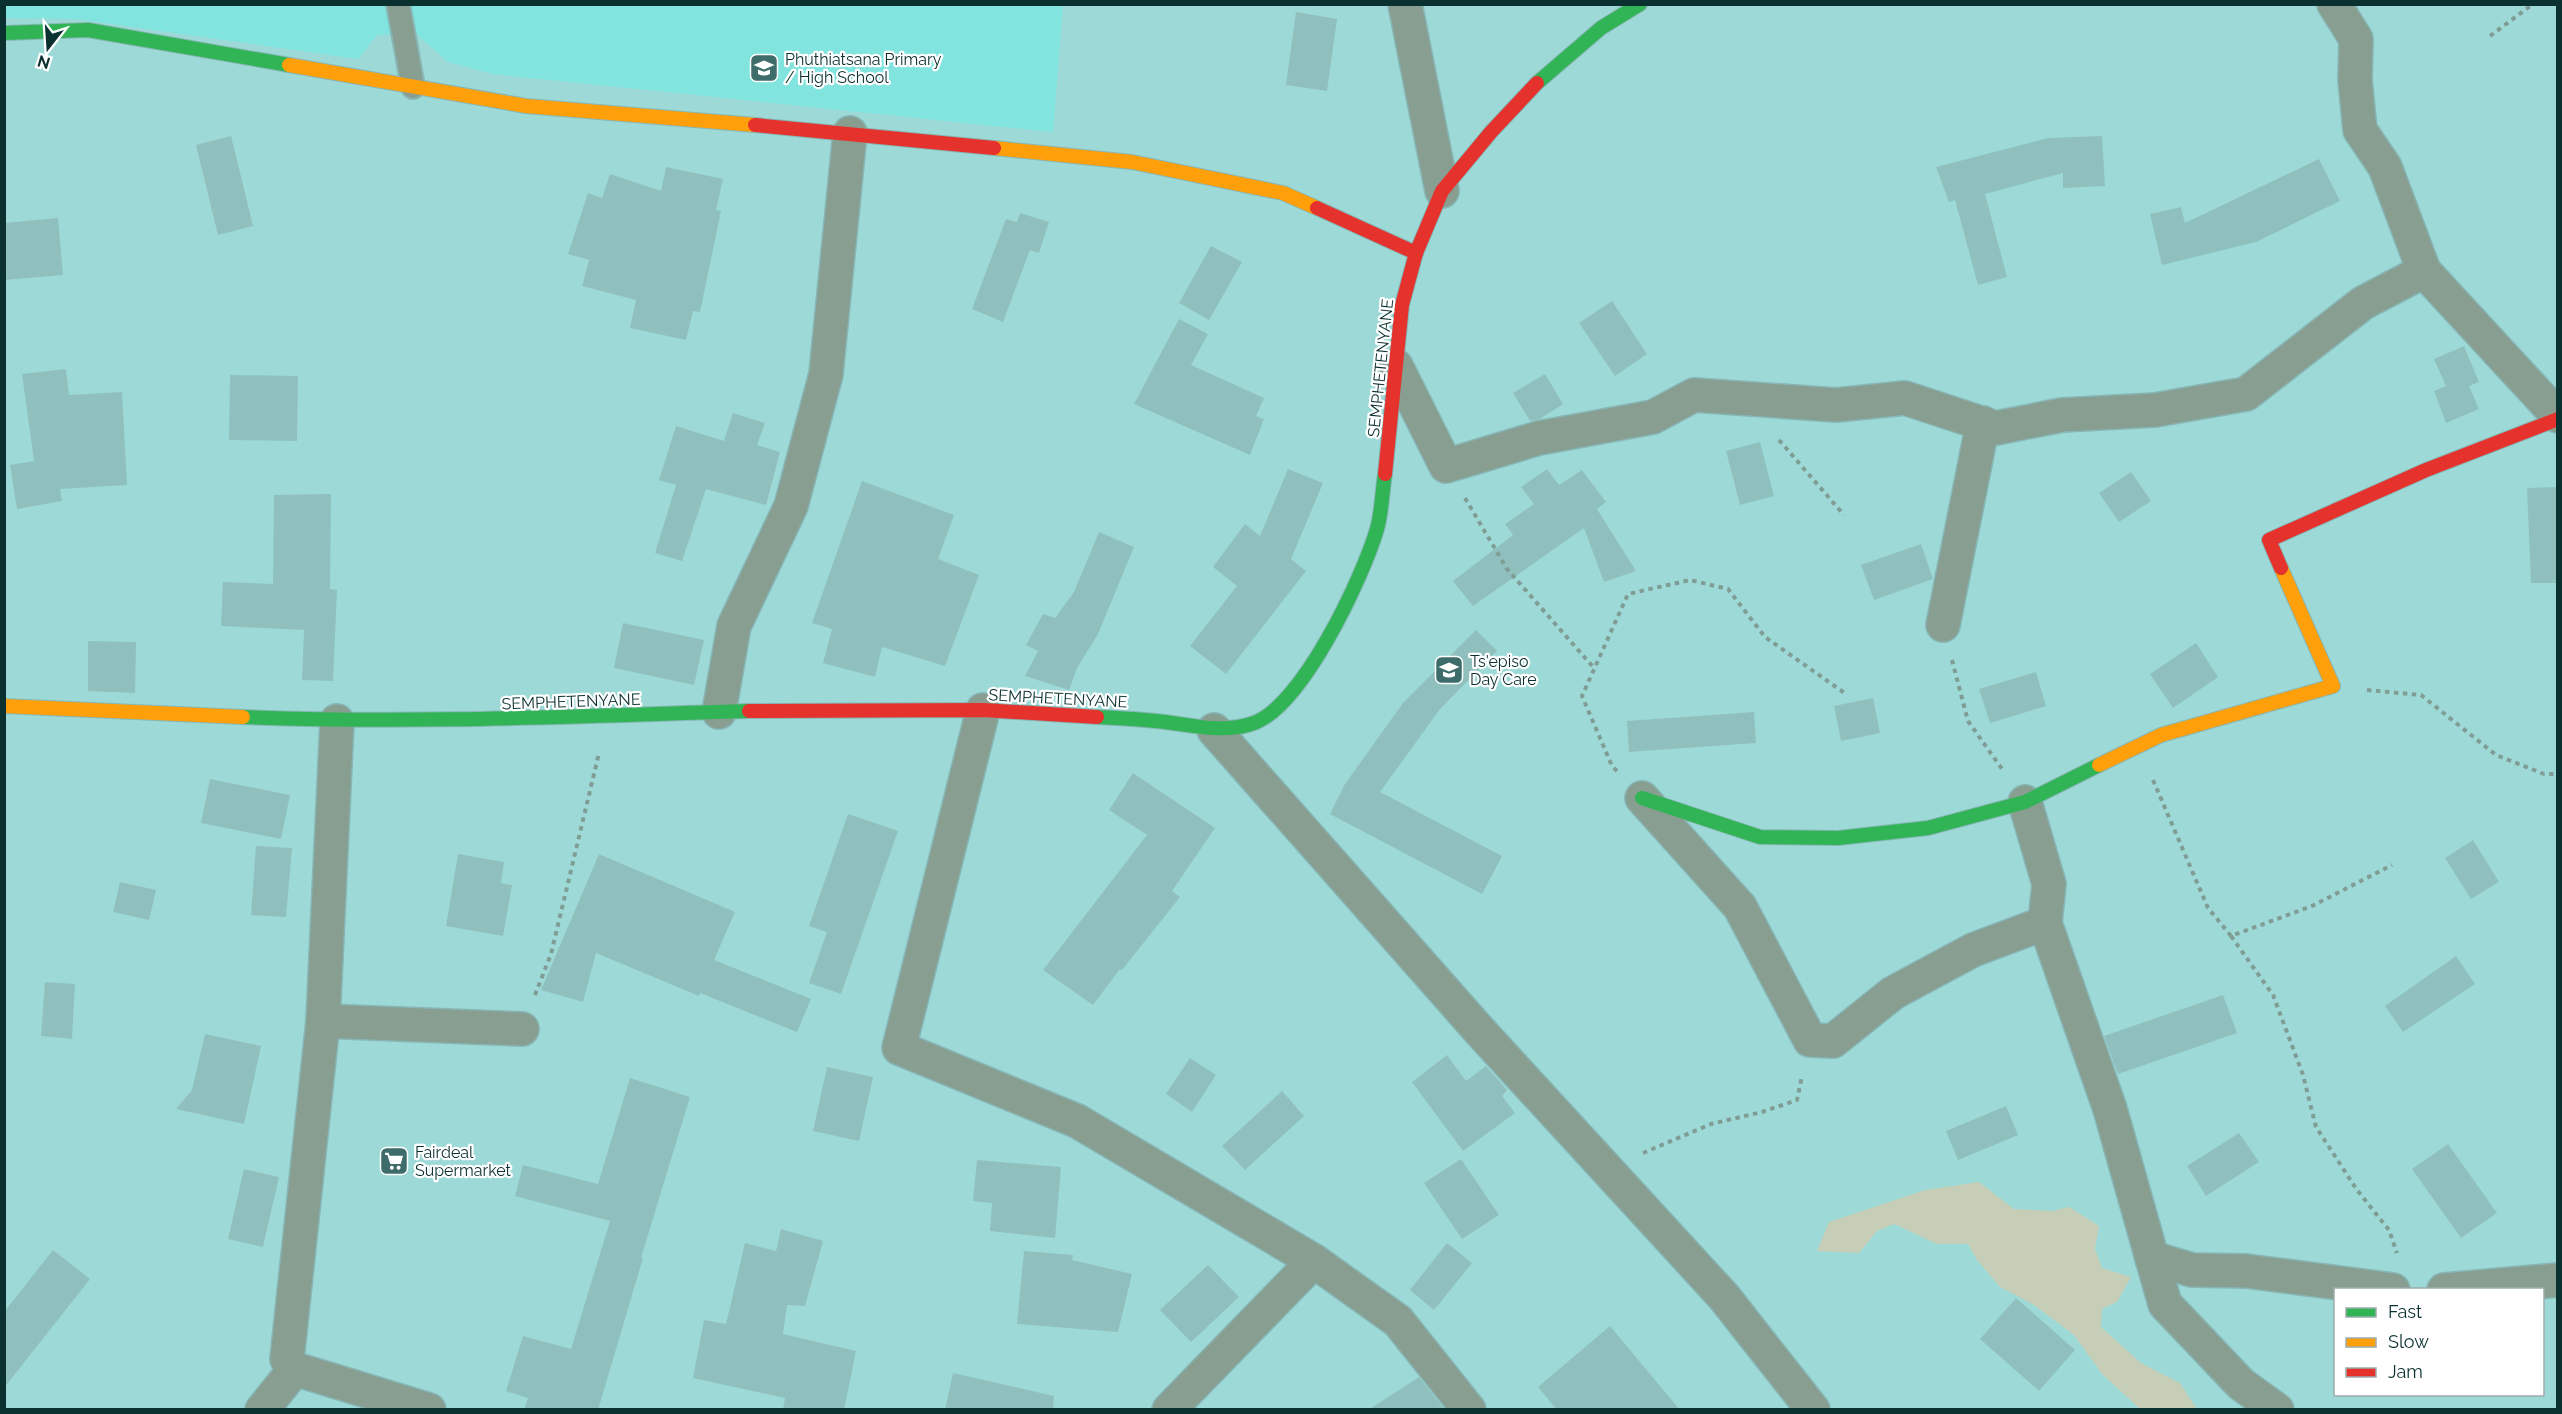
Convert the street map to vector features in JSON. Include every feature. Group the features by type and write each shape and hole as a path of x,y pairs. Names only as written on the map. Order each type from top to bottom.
{"street":[{"path":"1405,4 1442,191"},
{"name":"SEMPHETENYANE","path":"4,706 337,721 719,712 983,711 1157,721 1214,730 1253,724 1282,705 1324,647 1341,615 1377,528 1402,305 1416,252 1442,191 1491,132 1544,76 1601,28 1640,4"},
{"path":"1642,798 1760,837 1827,838 1928,828 2025,802 2161,735 2333,686 2270,540 2426,470 2558,417 2424,271 2385,167 2360,130 2355,80 2356,39 2334,4"},
{"path":"4,33 88,30 526,106 850,134 1132,162 1283,193 1416,252"},
{"path":"719,712 734,626 791,506 826,374 850,134"},
{"path":"1396,366 1446,466 1539,438 1653,417 1694,395 1836,405 1905,398 1996,428 2062,416 2154,410 2246,394 2363,303 2424,271"},
{"path":"1942,625 1983,423"},
{"path":"983,711 899,1048 1077,1121 1314,1261 1398,1321 1469,1410"},
{"path":"337,721 323,1021 287,1359 295,1370 429,1410"},
{"path":"1214,730 1470,1020 1724,1297 1813,1410"},
{"path":"1642,798 1740,907 1810,1040 1833,1041 1893,993 1973,950 2045,923"},
{"path":"2025,802 2049,884 2045,923 2110,1109 2165,1304 2241,1384 2277,1410"},
{"path":"323,1021 522,1029"},
{"path":"2152,1258 2193,1270 2397,1275"},
{"path":"1169,1410 1314,1261"},
{"path":"2467,1288 2558,1280"},
{"path":"262,1410 295,1370"}],"lane":[{"path":"398,4 413,87"}],"path":[{"path":"2490,36 2533,4"},
{"path":"1740,398 1844,515"},
{"path":"1446,466 1507,569 1594,668"},
{"path":"1642,798 1612,766 1582,696 1628,594 1690,580 1728,589 1765,637 1846,694"},
{"path":"1942,625 1968,721 2025,802"},
{"path":"2333,686 2421,695 2496,754 2544,774 2558,774"},
{"path":"522,1029 551,954 608,716"},
{"path":"2139,746 2208,908 2273,995 2303,1075 2316,1127 2357,1190 2389,1230 2397,1275"},
{"path":"2231,936 2312,906 2392,865"},
{"path":"1608,1170 1711,1124 1762,1112 1797,1100 1810,1040"}],"shaded area":[{"name":"Phuthiatsana Primary / High School","path":"5,4 1063,5 1053,132 492,74 448,62 415,33 377,35 358,59 76,19 5,18"}],"green space":[{"path":"1979,1182 2014,1209 2052,1211 2069,1207 2099,1226 2095,1249 2102,1268 2131,1277 2117,1302 2102,1309 2101,1327 2141,1363 2180,1383 2197,1409 2140,1409 2102,1374 2074,1335 2034,1305 2000,1287 1977,1260 1968,1244 1937,1244 1894,1224 1877,1231 1859,1253 1817,1251 1829,1222 1925,1190"}],"building":[{"path":"1296,12 1337,19 1327,91 1286,85"},
{"path":"231,136 253,226 218,235 196,145"},
{"path":"2102,136 2105,186 2063,188 2063,173 1985,194 2007,277 1978,285 1955,200 1949,202 1936,167 2048,138"},
{"path":"2319,159 2340,201 2256,242 2162,265 2150,214 2181,207 2185,223"},
{"path":"666,167 723,179 716,210 721,211 700,312 693,311 686,340 630,328 636,300 582,286 589,260 568,254 588,193 602,198 610,174 661,191"},
{"path":"1020,213 1049,222 1039,253 1030,250 1003,322 972,309 1006,219 1017,222"},
{"path":"58,218 63,275 4,280 4,223"},
{"path":"1211,246 1242,262 1209,320 1179,303"},
{"path":"1612,301 1647,354 1615,376 1579,323"},
{"path":"1179,319 1208,334 1191,365 1264,398 1256,416 1264,419 1250,455 1134,404"},
{"path":"2464,346 2479,382 2469,386 2479,409 2446,423 2434,391 2446,386 2434,359"},
{"path":"66,369 69,395 122,392 127,485 60,489 62,501 17,509 10,465 34,461 22,374"},
{"path":"1545,374 1563,404 1540,419 1530,421 1513,393"},
{"path":"230,375 298,376 297,441 229,440"},
{"path":"733,413 765,423 757,445 780,452 766,505 706,489 682,561 655,553 676,485 659,480 676,426 724,441"},
{"path":"1760,442 1774,496 1740,505 1726,451"},
{"path":"1288,469 1323,483 1291,559 1306,571 1226,674 1190,646 1237,586 1213,567 1245,524 1260,536"},
{"path":"1547,469 1559,485 1582,470 1606,502 1597,509 1636,571 1604,582 1584,528 1473,606 1453,581 1513,535 1505,524 1534,504 1521,487"},
{"path":"2131,472 2151,501 2119,522 2099,493"},
{"path":"862,481 954,515 938,559 979,575 945,666 882,647 875,677 823,663 832,629 812,623"},
{"path":"2558,487 2558,583 2531,583 2527,488"},
{"path":"331,494 330,589 337,590 333,681 302,680 304,630 221,626 223,582 273,584 274,495"},
{"path":"1099,532 1134,547 1098,634 1077,668 1069,690 1025,676 1038,651 1026,645 1043,614 1055,618 1074,592"},
{"path":"1921,544 1933,579 1874,600 1861,565"},
{"path":"623,623 704,640 694,685 614,668"},
{"path":"1476,630 1497,651 1440,709 1380,792 1502,856 1482,894 1330,814 1345,784 1403,703"},
{"path":"88,641 136,642 135,693 88,691"},
{"path":"2196,643 2218,677 2173,708 2150,674"},
{"path":"2036,672 2046,706 1990,723 1979,689"},
{"path":"1873,698 1880,733 1841,741 1834,706"},
{"path":"1754,712 1756,743 1629,752 1627,721"},
{"path":"1133,773 1215,828 1172,891 1180,897 1093,1005 1043,970 1147,835 1109,810"},
{"path":"210,779 290,795 281,839 201,823"},
{"path":"848,814 898,831 841,994 809,983 827,932 809,926"},
{"path":"2473,840 2499,882 2471,899 2445,858"},
{"path":"256,846 292,848 286,917 251,915"},
{"path":"458,854 504,862 501,883 512,885 503,936 446,926"},
{"path":"599,854 735,912 714,960 811,999 797,1032 700,993 699,996 596,953 583,1002 541,990"},
{"path":"120,882 156,890 149,920 113,912"},
{"path":"2456,956 2475,984 2403,1032 2385,1006"},
{"path":"45,982 75,984 72,1039 41,1036"},
{"path":"2223,995 2237,1033 2118,1074 2104,1036"},
{"path":"205,1034 261,1046 244,1124 176,1109 192,1090"},
{"path":"1447,1055 1466,1081 1486,1066 1507,1090 1502,1096 1515,1113 1463,1151 1412,1082"},
{"path":"1190,1058 1216,1075 1192,1112 1166,1094"},
{"path":"827,1067 873,1077 859,1141 813,1131"},
{"path":"630,1078 690,1097 598,1410 524,1410 528,1398 506,1391 523,1336 571,1349 610,1221 515,1196 523,1165 598,1184"},
{"path":"1282,1091 1304,1116 1245,1170 1222,1146"},
{"path":"2006,1106 2018,1135 1958,1160 1946,1131"},
{"path":"2239,1133 2259,1162 2206,1196 2187,1166"},
{"path":"2448,1144 2497,1213 2461,1238 2412,1169"},
{"path":"1461,1159 1499,1215 1462,1239 1424,1183"},
{"path":"977,1160 1061,1167 1055,1238 990,1231 992,1203 973,1201"},
{"path":"244,1169 279,1177 263,1247 228,1239"},
{"path":"781,1229 823,1241 805,1306 787,1305 783,1334 856,1351 844,1410 783,1410 785,1398 693,1378 704,1320 726,1324 745,1243 776,1251"},
{"path":"1447,1243 1472,1263 1434,1310 1410,1290"},
{"path":"53,1250 90,1279 4,1388 4,1312"},
{"path":"1024,1251 1073,1255 1072,1260 1132,1274 1118,1332 1017,1324"},
{"path":"1208,1265 1239,1297 1191,1342 1160,1310"},
{"path":"2016,1298 2075,1350 2039,1391 1980,1339"},
{"path":"1610,1326 1680,1410 1557,1410 1538,1387"},
{"path":"953,1373 1054,1396 1053,1410 945,1410"},
{"path":"1419,1377 1445,1410 1368,1410"}],"traffic: fast":[{"path":"1537,83 1601,28 1640,4"},
{"path":"4,33 88,30 289,65"},
{"path":"1097,717 1227,728 1251,724 1270,714 1290,694 1309,669 1344,608 1370,551 1377,529 1385,474"},
{"path":"243,717 370,720 749,711"},
{"path":"1642,798 1760,837 1838,838 1928,828 2025,802 2099,765"}],"traffic: slow":[{"path":"289,65 526,106 755,125"},
{"path":"994,148 1132,162 1283,193 1317,208"},
{"path":"2099,765 2161,735 2333,686 2281,568"},
{"path":"4,706 243,717"}],"traffic: jam":[{"path":"1385,474 1402,305 1416,253 1442,191 1491,132 1537,83"},
{"path":"755,125 994,148"},
{"path":"1317,208 1416,253"},
{"path":"2281,568 2269,540 2426,470 2558,419"},
{"path":"749,711 983,710 1097,717"}],"place":[{"name":"Phuthiatsana Primary / High School","path":"764,68"},
{"name":"Ts'episo Day Care","path":"1449,670"},
{"name":"Fairdeal Supermarket","path":"394,1161"}]}
